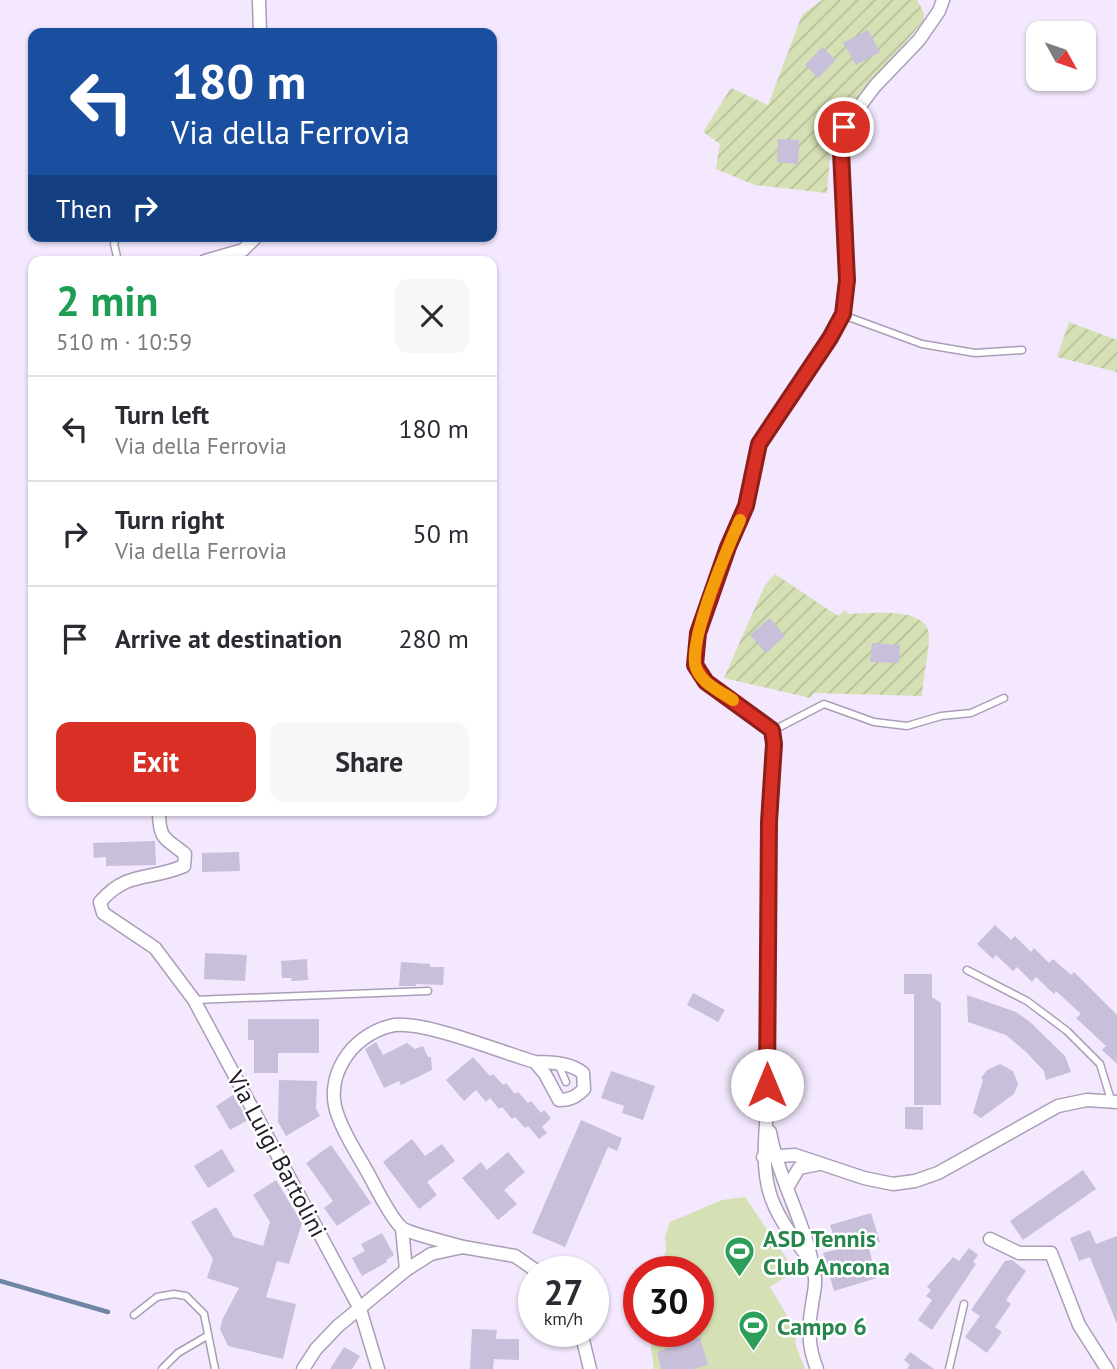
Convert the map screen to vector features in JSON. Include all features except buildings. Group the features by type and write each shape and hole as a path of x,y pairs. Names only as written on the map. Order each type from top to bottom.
{"street":[{"path":"259,0 260,28"},
{"path":"811,1261 781,1219 766,1189 769,1157 769,822 774,744 772,730 706,682 695,665 698,633 728,547 746,506 759,444 830,338 843,314 847,280 841,151 844,127 876,86 919,40 939,11 943,0"},
{"path":"222,256 243,250 251,242"},
{"name":"Via Luigi Bartolini","path":"159,816 159,827 164,839 186,854 184,866 173,871 126,880 100,902 103,912 155,948 194,1000 360,1309 378,1369"},
{"path":"406,1270 402,1228 380,1195 337,1115 334,1090 338,1068 350,1051 368,1035 392,1025 421,1026 535,1062 574,1066 583,1073 584,1089 567,1100 559,1100 535,1062"},
{"path":"769,1157 795,1155 864,1178 893,1184 915,1181 938,1173 1058,1106 1087,1100 1114,1101"},
{"path":"769,1157 787,1188 806,1239 816,1280 808,1331 811,1355 817,1369"},
{"path":"787,1188 799,1168 819,1164"},
{"path":"766,1189 787,1188"},
{"path":"402,1228 463,1247 518,1258"},
{"path":"990,1239 1019,1253 1051,1253 1080,1325 1107,1369"},
{"path":"303,1369 316,1349 338,1326 406,1270 431,1254 463,1247"},
{"path":"585,1347 590,1369"}],"lane":[{"path":"843,314 922,344 975,353 1022,350"},
{"path":"772,730 824,704 874,722 907,726 941,716 971,713 1004,698"},
{"path":"967,970 1027,1001 1067,1031 1100,1064 1114,1101"},
{"path":"194,1000 428,991"},
{"path":"558,1063 566,1082"},
{"path":"134,1315 157,1297 174,1294 186,1296 204,1314 215,1369"},
{"path":"949,1369 964,1304"},
{"path":"162,1369 178,1353 207,1336"}],"green space":[{"path":"822,0 917,0 924,13 924,20 842,118 833,117 827,193 755,185 716,169 720,144 703,132 731,88 768,105 802,15"},
{"path":"1069,322 1117,340 1117,372 1057,357"},
{"path":"775,574 838,616 845,610 848,614 896,613 919,619 926,626 929,636 922,696 814,693 810,698 724,678 765,585"},
{"name":"ASD Tennis Club Ancona","path":"745,1197 795,1271 770,1287 795,1329 796,1346 805,1369 654,1369 651,1347 714,1347 714,1256 664,1256 665,1236 670,1222 722,1200"}],"waterway":[{"path":"0,1281 108,1312"}],"slow traffic":[{"path":"733,700 706,682 695,665 698,633 740,520"}],"place":[{"name":"ASD Tennis Club Ancona","path":"740,1279"},
{"name":"Campo 6","path":"754,1353"}],"route":[{"path":"767,1085 769,822 774,744 772,730 706,682 695,665 698,633 728,547 746,506 759,444 804,379 843,314 847,280 841,151 844,127"}]}
